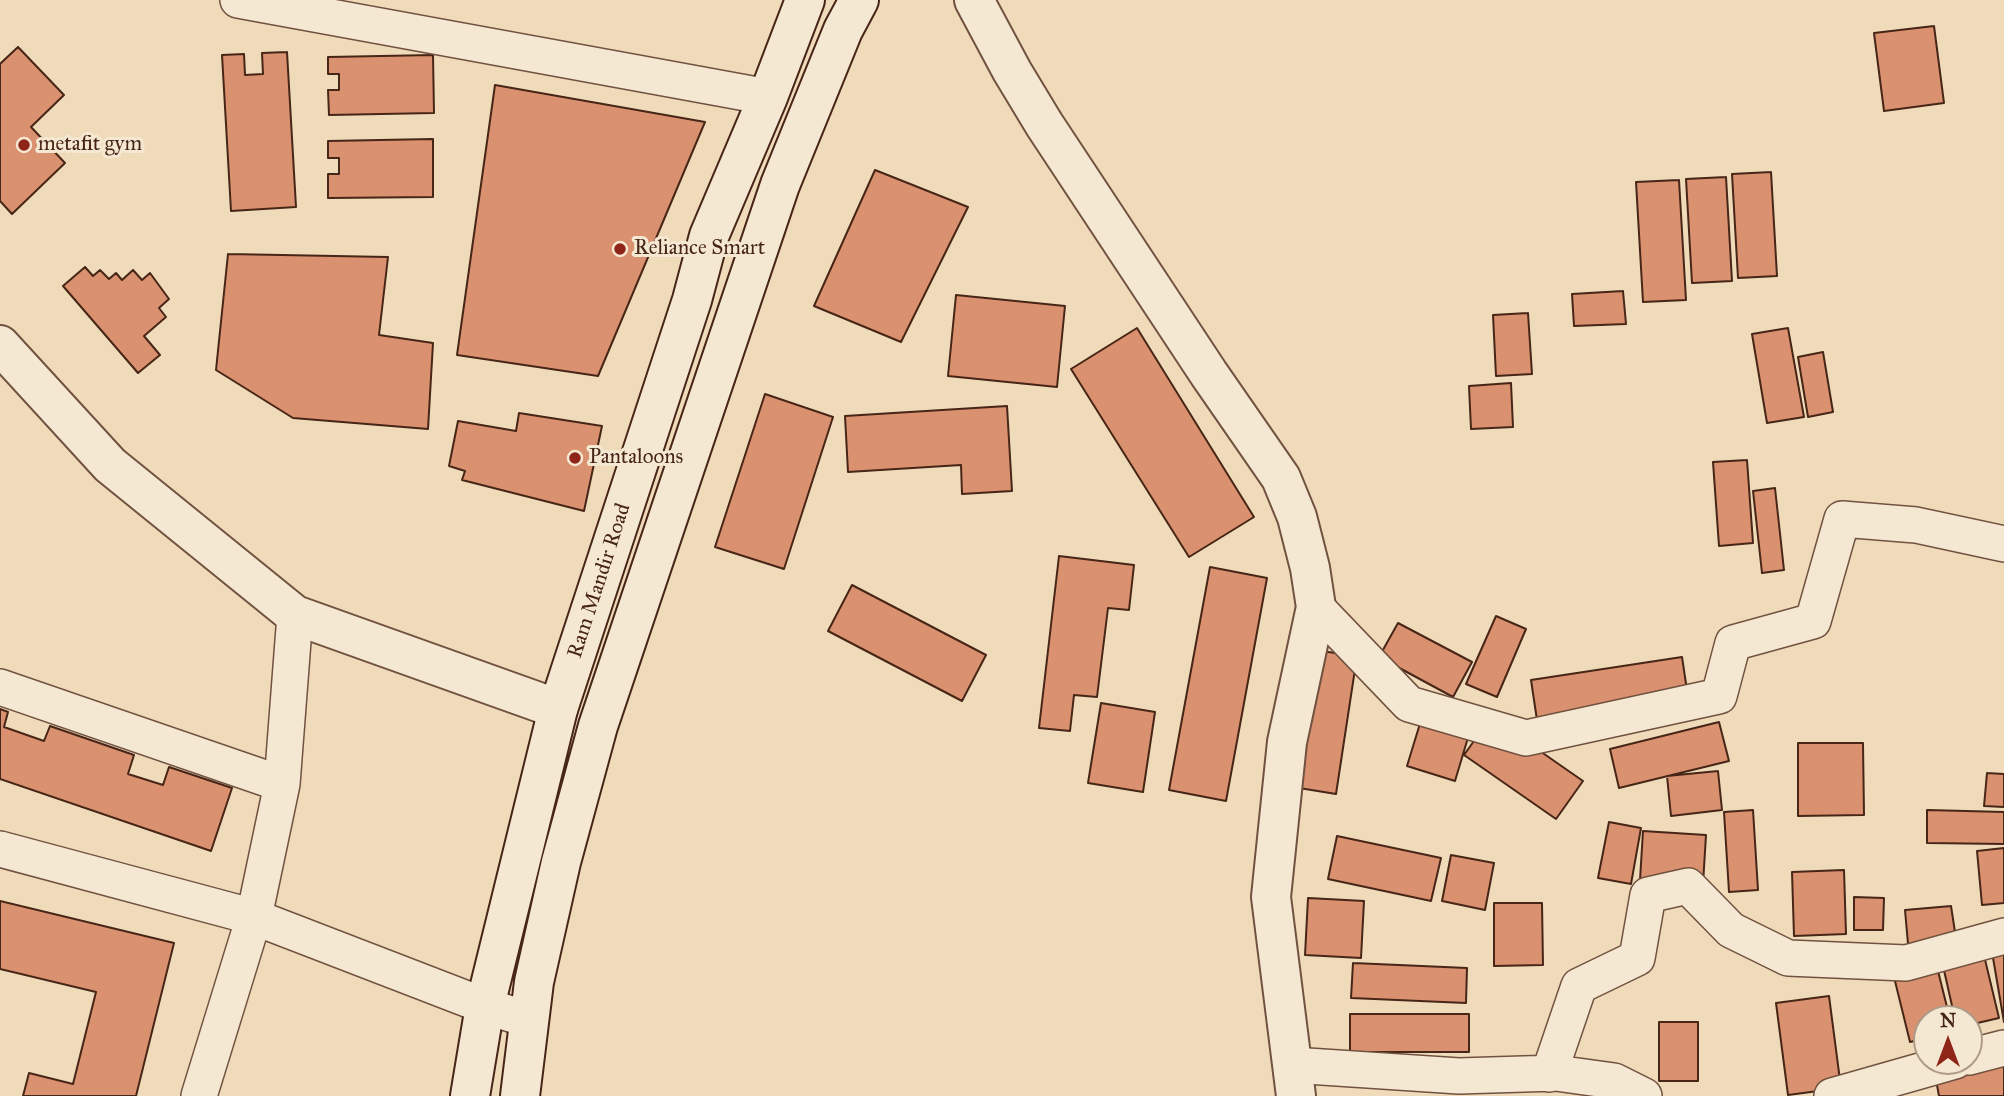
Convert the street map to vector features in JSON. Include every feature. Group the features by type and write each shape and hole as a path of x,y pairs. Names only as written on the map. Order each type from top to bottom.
{"main road":[{"name":"Ram Mandir Road","path":"470,1096 485,1006 558,709 688,313 709,236 768,97 805,0"},
{"path":"520,1096 534,982 561,862 598,726 780,185 859,0"},
{"path":"974,0 1044,124 1281,478 1297,517 1310,568 1316,607 1287,742 1271,897 1294,1080"},
{"path":"0,345 110,465 295,615 558,709"}],"street":[{"path":"237,0 768,97"},
{"path":"1316,607 1409,704 1526,738 1719,696 1733,643 1814,621 1842,519 1916,525 2004,544"},
{"path":"199,1096 254,917 282,784 295,615"},
{"path":"0,687 282,784"},
{"path":"0,849 254,917 485,1006 530,1020"},
{"path":"1549,1074 1579,986 1637,958 1648,895 1688,886 1731,930 1788,958 1906,963 2004,936"},
{"path":"1983,1053 2004,1048"},
{"path":"1832,1096 1913,1073"},
{"path":"1294,1080 1549,1074 1614,1081 1644,1096"}],"building":[{"path":"1934,26 1944,103 1884,111 1874,33"},
{"name":"metafit gym","path":"18,47 64,95 31,127 65,163 12,214 0,201 0,64"},
{"path":"287,52 296,207 231,211 222,55 244,54 245,75 263,74 262,53"},
{"path":"433,55 434,113 329,115 328,90 339,90 339,74 328,74 328,57"},
{"path":"495,85 705,122 598,376 457,355"},
{"path":"433,139 433,197 328,198 328,174 339,174 339,158 328,158 328,141"},
{"path":"875,170 968,207 901,342 814,306"},
{"path":"1771,172 1777,276 1738,278 1732,174"},
{"path":"1726,177 1732,281 1692,283 1686,179"},
{"path":"1679,180 1686,300 1643,302 1636,182"},
{"path":"228,254 388,257 379,335 433,343 428,429 293,418 216,370"},
{"path":"85,267 93,276 100,270 109,279 116,273 122,280 133,270 142,280 150,273 169,299 159,308 166,317 144,336 160,355 138,373 63,286"},
{"path":"1623,291 1626,324 1574,326 1572,294"},
{"path":"956,295 1065,306 1057,387 948,376"},
{"path":"1528,313 1532,374 1496,376 1493,315"},
{"path":"1137,328 1254,517 1189,557 1071,369"},
{"path":"1788,328 1804,417 1767,423 1752,334"},
{"path":"1823,352 1833,412 1808,417 1798,357"},
{"path":"1511,383 1513,427 1471,429 1469,386"},
{"path":"765,394 833,417 784,569 715,547"},
{"path":"1007,406 1012,491 962,494 961,465 848,472 845,416"},
{"path":"519,413 602,426 584,511 462,480 465,471 449,466 458,421 516,431"},
{"path":"1747,460 1753,543 1719,546 1713,462"},
{"path":"1775,488 1784,570 1762,573 1753,491"},
{"path":"1059,556 1134,565 1129,610 1108,608 1097,697 1074,695 1070,731 1039,728"},
{"path":"1210,567 1267,578 1226,801 1169,790"},
{"path":"852,585 986,655 962,701 828,631"},
{"path":"1496,616 1526,629 1497,697 1466,684"},
{"path":"1398,623 1472,662 1453,697 1379,657"},
{"path":"1314,650 1357,656 1336,794 1293,787"},
{"path":"1682,657 1688,697 1537,720 1531,680"},
{"path":"1101,703 1155,712 1143,792 1088,783"},
{"path":"0,709 8,712 4,727 44,741 50,726 134,755 128,774 163,785 169,767 232,788 211,851 0,779"},
{"path":"1422,717 1470,731 1455,781 1407,766"},
{"path":"1491,717 1583,781 1556,819 1464,755"},
{"path":"1719,722 1729,761 1619,788 1610,749"},
{"path":"1798,743 1863,743 1864,815 1798,816"},
{"path":"1718,771 1722,810 1671,816 1667,776"},
{"path":"1987,773 2004,774 2004,807 1984,806"},
{"path":"1753,810 1758,890 1729,892 1724,812"},
{"path":"1927,810 2004,812 2004,844 1927,843"},
{"path":"1609,822 1641,828 1631,884 1598,878"},
{"path":"1643,831 1706,835 1703,884 1640,880"},
{"path":"1337,836 1441,858 1431,901 1328,879"},
{"path":"2004,848 2004,903 1982,905 1977,851"},
{"path":"1451,855 1494,863 1485,910 1442,901"},
{"path":"1844,870 1846,934 1794,936 1792,872"},
{"path":"1854,897 1884,898 1883,930 1854,930"},
{"path":"1308,898 1364,901 1361,958 1305,955"},
{"path":"0,901 174,943 136,1096 23,1096 29,1073 73,1084 96,992 0,969"},
{"path":"1494,903 1542,903 1543,965 1494,966"},
{"path":"1951,906 1957,945 1909,955 1905,910"},
{"path":"1982,947 1999,1018 1983,1022 1983,1005 1952,1005 1941,957"},
{"path":"2004,950 2004,1022 1992,952"},
{"path":"1353,963 1467,968 1466,1003 1351,998"},
{"path":"1936,963 1946,1005 1913,1005 1913,1041 1910,1042 1893,973"},
{"path":"1829,996 1841,1088 1788,1095 1776,1003"},
{"path":"1350,1014 1469,1014 1469,1052 1350,1052"},
{"path":"1659,1022 1698,1022 1698,1081 1659,1081"},
{"path":"2001,1056 2004,1096 1939,1096 1935,1075 1983,1075 1983,1059"}],"place":[{"name":"metafit gym","path":"24,145"},
{"name":"Reliance Smart","path":"620,249"},
{"name":"Pantaloons","path":"575,458"}]}
